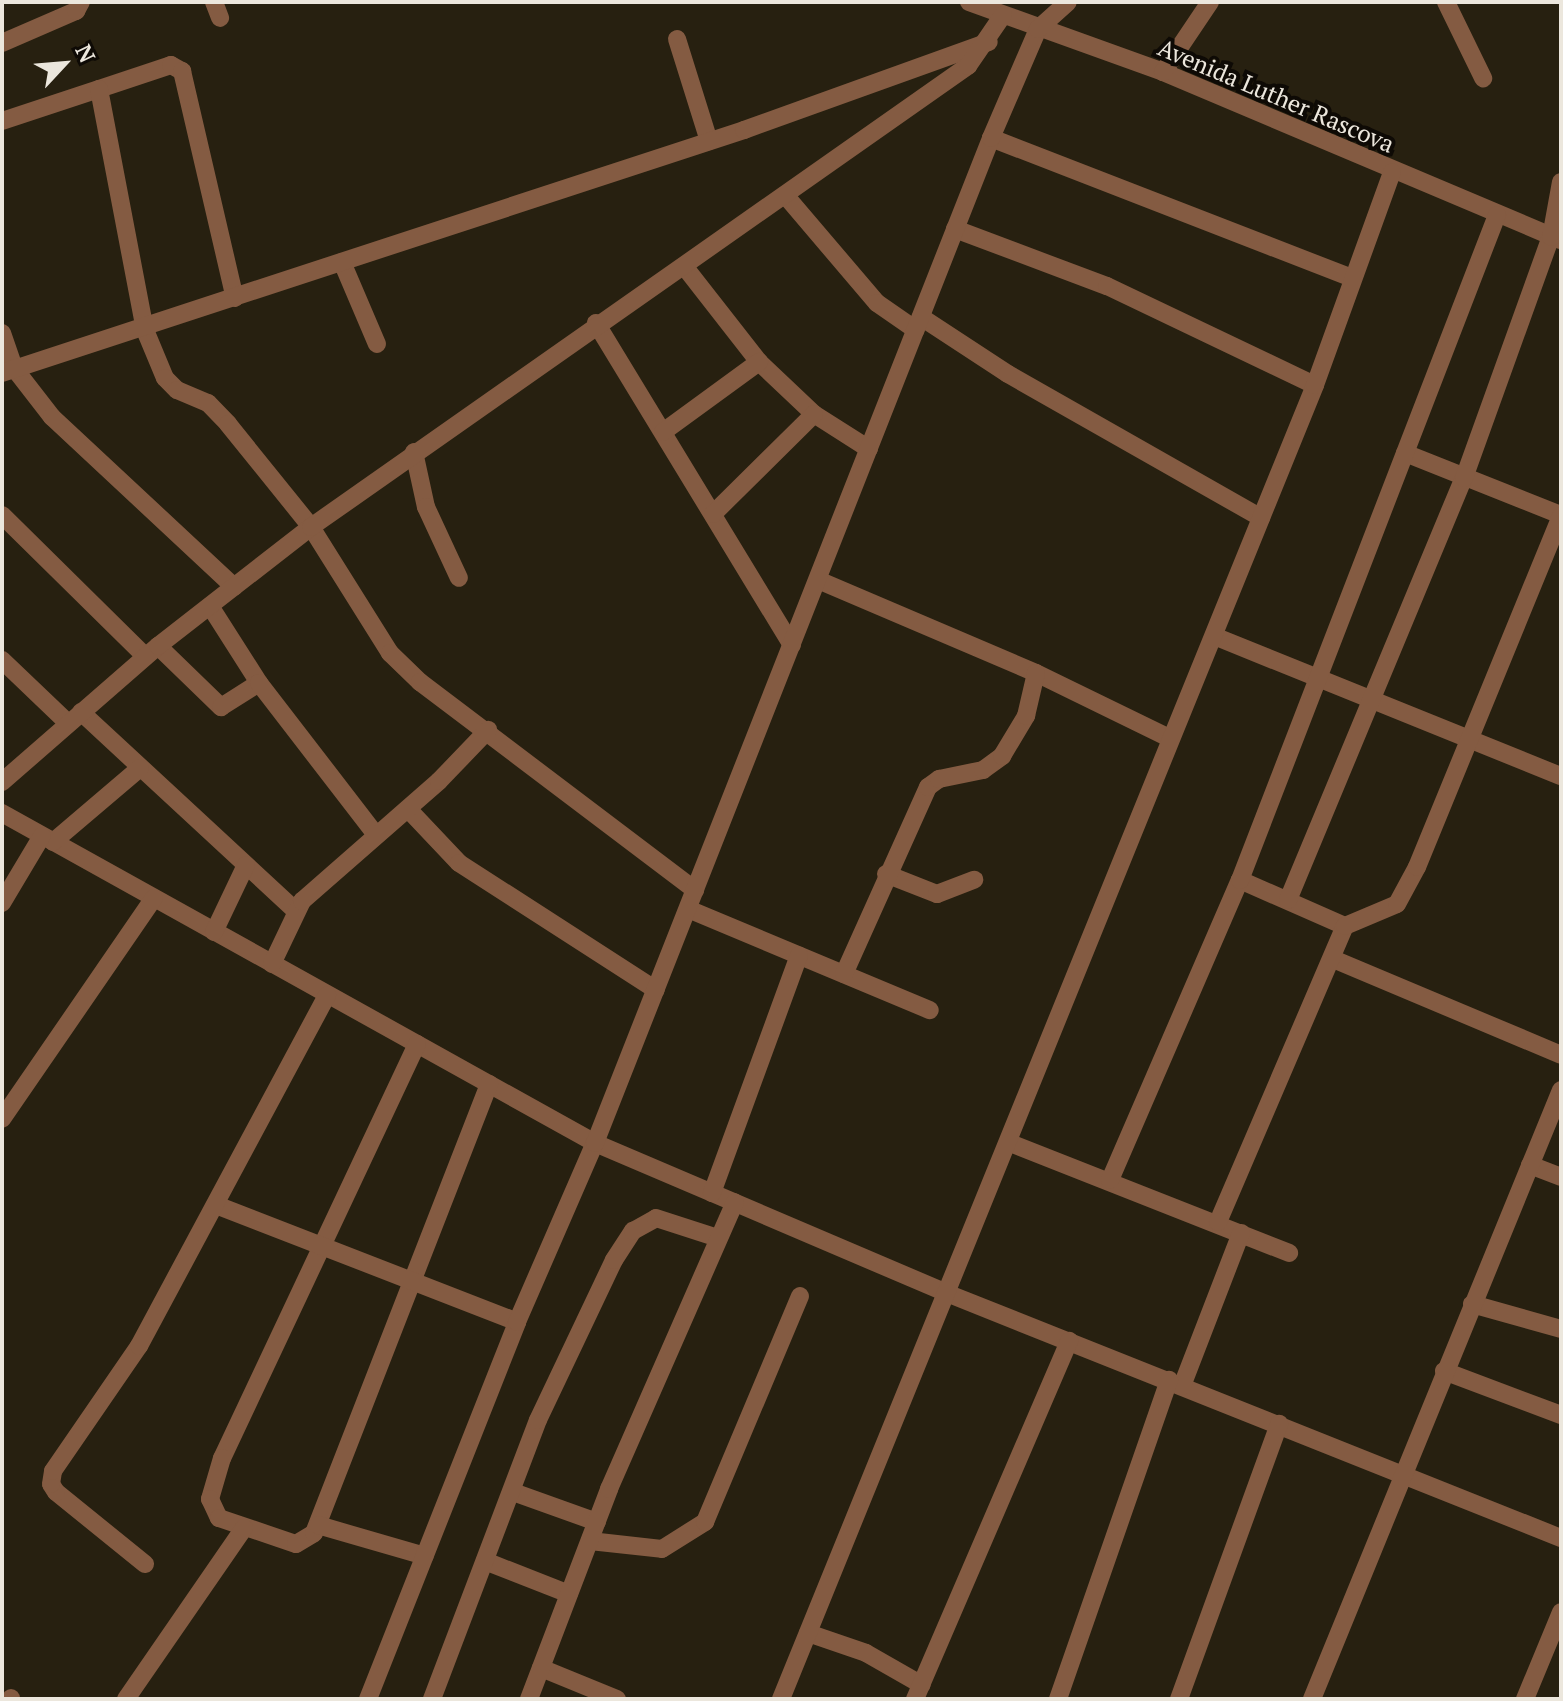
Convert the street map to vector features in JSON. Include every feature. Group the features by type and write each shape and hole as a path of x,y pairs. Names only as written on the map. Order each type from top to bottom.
{"street":[{"path":"2,43 76,11 81,2"},
{"name":"Avenida Luther Rascova","path":"969,2 1163,72 1392,172 1556,239"},
{"path":"368,1699 517,1322 595,1143 991,138 1038,29 1068,2"},
{"path":"1163,72 1210,2"},
{"path":"1446,2 1483,78"},
{"path":"2,782 151,651 311,527 596,323 684,266 968,66 989,42 1003,15"},
{"path":"677,39 709,141"},
{"path":"8,370 145,330 709,141 989,42"},
{"path":"2,121 171,65 182,71 235,298"},
{"path":"99,89 145,330 165,378 177,390 208,403 228,424 311,527 390,653 441,698 488,730 695,890"},
{"path":"991,138 1352,278"},
{"path":"781,1699 949,1294 1169,738 1214,636 1315,385 1392,172"},
{"path":"1288,900 1464,478 1556,239 1561,182"},
{"path":"785,195 877,303 1261,518"},
{"path":"1110,1180 1240,880 1497,215"},
{"path":"955,229 1107,286 1315,385"},
{"path":"342,262 377,344"},
{"path":"684,266 759,362 814,414 869,449"},
{"path":"596,323 792,645"},
{"path":"2,333 8,370 52,417 234,587"},
{"path":"663,432 759,362"},
{"path":"713,514 814,414"},
{"path":"414,452 426,507 459,578"},
{"path":"1218,1222 1345,926 1401,899 1471,742 1561,515 1405,453"},
{"path":"2,515 151,651 221,707 259,683"},
{"path":"818,580 1036,673 1169,738"},
{"path":"210,606 259,683 376,835"},
{"path":"1214,636 1371,703 1561,776"},
{"path":"2,660 140,768 296,911"},
{"path":"844,974 886,874 933,782 983,770 1002,756 1026,716 1036,673"},
{"path":"272,964 296,911 408,809 488,730"},
{"path":"2,903 48,839 140,768"},
{"path":"408,809 459,863 656,990"},
{"path":"2,813 595,1143 949,1294 1561,1538"},
{"path":"214,932 246,865"},
{"path":"886,874 937,894 974,880"},
{"path":"1240,880 1345,926"},
{"path":"2,1119 154,898"},
{"path":"688,909 930,1010"},
{"path":"712,1193 799,955"},
{"path":"1333,959 1561,1055"},
{"path":"145,1564 51,1484 53,1471 139,1346 327,995"},
{"path":"417,1044 256,1379 211,1491 214,1513 244,1528 296,1544 305,1543 318,1525 489,1084"},
{"path":"1312,1699 1561,1090"},
{"path":"1010,1143 1218,1222 1289,1253"},
{"path":"1530,1165 1561,1177"},
{"path":"529,1699 597,1522 735,1202"},
{"path":"216,1205 318,1248 517,1322"},
{"path":"434,1699 571,1343 633,1231 646,1221 667,1219 718,1238"},
{"path":"1058,1699 1175,1383 1241,1233"},
{"path":"590,1541 662,1549 705,1522 800,1296"},
{"path":"1472,1304 1561,1329"},
{"path":"808,1633 866,1653 918,1692 1069,1341"},
{"path":"1444,1371 1561,1415"},
{"path":"1179,1699 1279,1424"},
{"path":"513,1492 597,1522"},
{"path":"318,1525 425,1556"},
{"path":"126,1699 244,1528"},
{"path":"485,1561 569,1594"},
{"path":"1525,1699 1561,1612"},
{"path":"541,1668 617,1699"}]}
